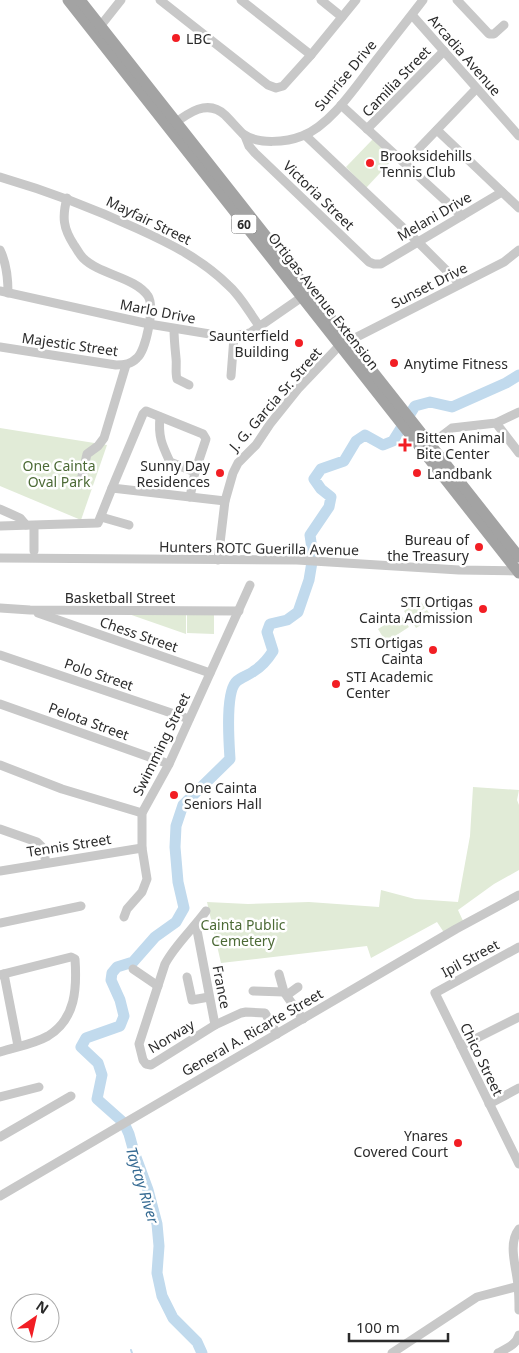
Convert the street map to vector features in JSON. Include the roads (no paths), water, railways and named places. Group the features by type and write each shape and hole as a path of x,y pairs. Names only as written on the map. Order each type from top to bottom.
{"main road":[{"name":"Ortigas Avenue Extension","path":"68,0 97,29 398,411 519,557"},
{"name":"Ortigas Avenue Extension","path":"80,0 97,29"},
{"name":"Ortigas Avenue Extension","path":"259,234 302,297 345,343"},
{"name":"Ortigas Avenue Extension","path":"427,447 518,572"}],"street":[{"path":"97,29 121,0"},
{"path":"160,0 268,85 276,88 283,86 356,0"},
{"path":"241,0 311,55"},
{"path":"321,0 342,17"},
{"name":"Sunrise Drive","path":"245,136 271,142 287,141 305,136 324,122 341,105 423,0"},
{"path":"462,2 484,31 489,34 494,34 504,25"},
{"name":"Arcadia Avenue","path":"412,15 519,136"},
{"name":"Camilia Street","path":"368,129 444,51"},
{"path":"405,163 476,89"},
{"path":"341,105 462,216"},
{"path":"172,125 198,109 212,108 218,109 224,114 245,136"},
{"path":"437,130 519,208"},
{"name":"Victoria Street","path":"245,136 249,146 255,153 368,262 381,264"},
{"path":"305,136 460,284"},
{"name":"Mayfair Street","path":"0,176 99,210 165,241 199,260 230,286 260,328"},
{"name":"Melani Drive","path":"381,264 502,192"},
{"name":"Majestic Street","path":"0,347 116,366 126,365 138,358 141,353 149,324 151,305 148,296 135,285 97,268 82,257 66,230 63,215 67,198"},
{"path":"0,250 4,258 8,277 4,292"},
{"name":"Sunset Drive","path":"345,343 504,262 519,250"},
{"name":"Marlo Drive","path":"4,292 174,329 234,337 260,328 302,297"},
{"path":"174,329 177,379 189,385"},
{"path":"231,376 234,337"},
{"name":"J. G. Garcia Sr. Street","path":"218,560 225,501 238,463 256,445 298,389 345,343"},
{"path":"80,485 88,454 98,446 108,426 126,365"},
{"path":"0,526 98,523 143,414 146,411 203,434 206,438 195,472 190,497"},
{"path":"427,447 452,428 496,423 519,412"},
{"path":"160,417 158,433 170,462 195,472"},
{"path":"496,423 519,453"},
{"path":"112,488 225,501"},
{"path":"0,509 13,514 30,526 34,551"},
{"path":"12,526 13,514"},
{"path":"101,517 129,525"},
{"name":"Hunters ROTC Guerilla Avenue","path":"0,558 296,560 518,572"},
{"name":"Swimming Street","path":"124,917 142,892 147,879 142,848 142,813 169,764 250,585"},
{"name":"Basketball Street","path":"0,608 30,610 239,611"},
{"name":"Chess Street","path":"30,610 210,673"},
{"name":"Polo Street","path":"0,655 189,719"},
{"name":"Pelota Street","path":"0,704 169,764"},
{"path":"0,765 62,789 142,813"},
{"path":"0,828 37,842 43,848 46,863"},
{"name":"Tennis Street","path":"0,871 142,848"},
{"name":"General A. Ricarte Street","path":"2,1191 120,1126 456,929 519,895"},
{"path":"0,923 81,906"},
{"path":"133,968 158,986 169,956 206,911"},
{"name":"France","path":"196,925 215,1025"},
{"name":"Ipil Street","path":"434,993 519,947"},
{"path":"0,1052 18,1046 49,1035 62,1023 73,1006 77,986 75,959 71,958 2,974 18,1046"},
{"path":"278,974 286,993 303,1019"},
{"path":"187,977 192,1000 209,997"},
{"name":"Norway","path":"158,986 139,1044 142,1060 146,1064 151,1065 215,1025 246,1012 265,1013 278,1034"},
{"path":"253,991 286,993 298,987"},
{"name":"Chico Street","path":"434,993 518,1160"},
{"path":"461,1046 519,1016"},
{"path":"0,1097 39,1087"},
{"path":"489,1104 519,1088"},
{"path":"0,1137 71,1096"},
{"path":"519,1229 514,1240 514,1256 519,1287 519,1310"},
{"path":"392,1353 405,1349 476,1297 519,1287"},
{"path":"498,1353 517,1341 519,1335"}],"waterway":[{"name":"Taytay River","path":"202,1353 197,1342 173,1318 162,1296 157,1273 159,1246 157,1224 148,1190 124,1123 97,1099 102,1075 98,1063 81,1047 86,1038 120,1026 124,1016 120,1000 111,980 112,973 117,967 133,962 155,937 176,922 184,908 178,882 175,847 176,826 183,805 230,759 229,706 233,687 237,681 260,667 273,651 267,632 270,624 287,620 298,612 309,580 313,556 310,535 329,507 331,497 321,489 314,479 321,469 344,461 356,441 365,435 383,445 393,441 415,406 430,402 452,407 506,383 519,375"}],"place":[{"name":"LBC","path":"176,38"},
{"name":"Brooksidehills Tennis Club","path":"370,163"},
{"name":"Saunterfield Building","path":"299,343"},
{"name":"Anytime Fitness","path":"394,363"},
{"name":"Bitten Animal Bite Center","path":"405,445"},
{"name":"Sunny Day Residences","path":"220,473"},
{"name":"Landbank","path":"417,473"},
{"name":"Bureau of the Treasury","path":"479,547"},
{"name":"STI Ortigas Cainta Admission","path":"483,609"},
{"name":"STI Ortigas Cainta","path":"433,650"},
{"name":"STI Academic Center","path":"336,684"},
{"name":"One Cainta Seniors Hall","path":"174,795"},
{"name":"Ynares Covered Court","path":"458,1143"}],"park label":[{"name":"One Cainta Oval Park","path":"59,474"},
{"name":"Cainta Public Cemetery","path":"243,932"}]}
